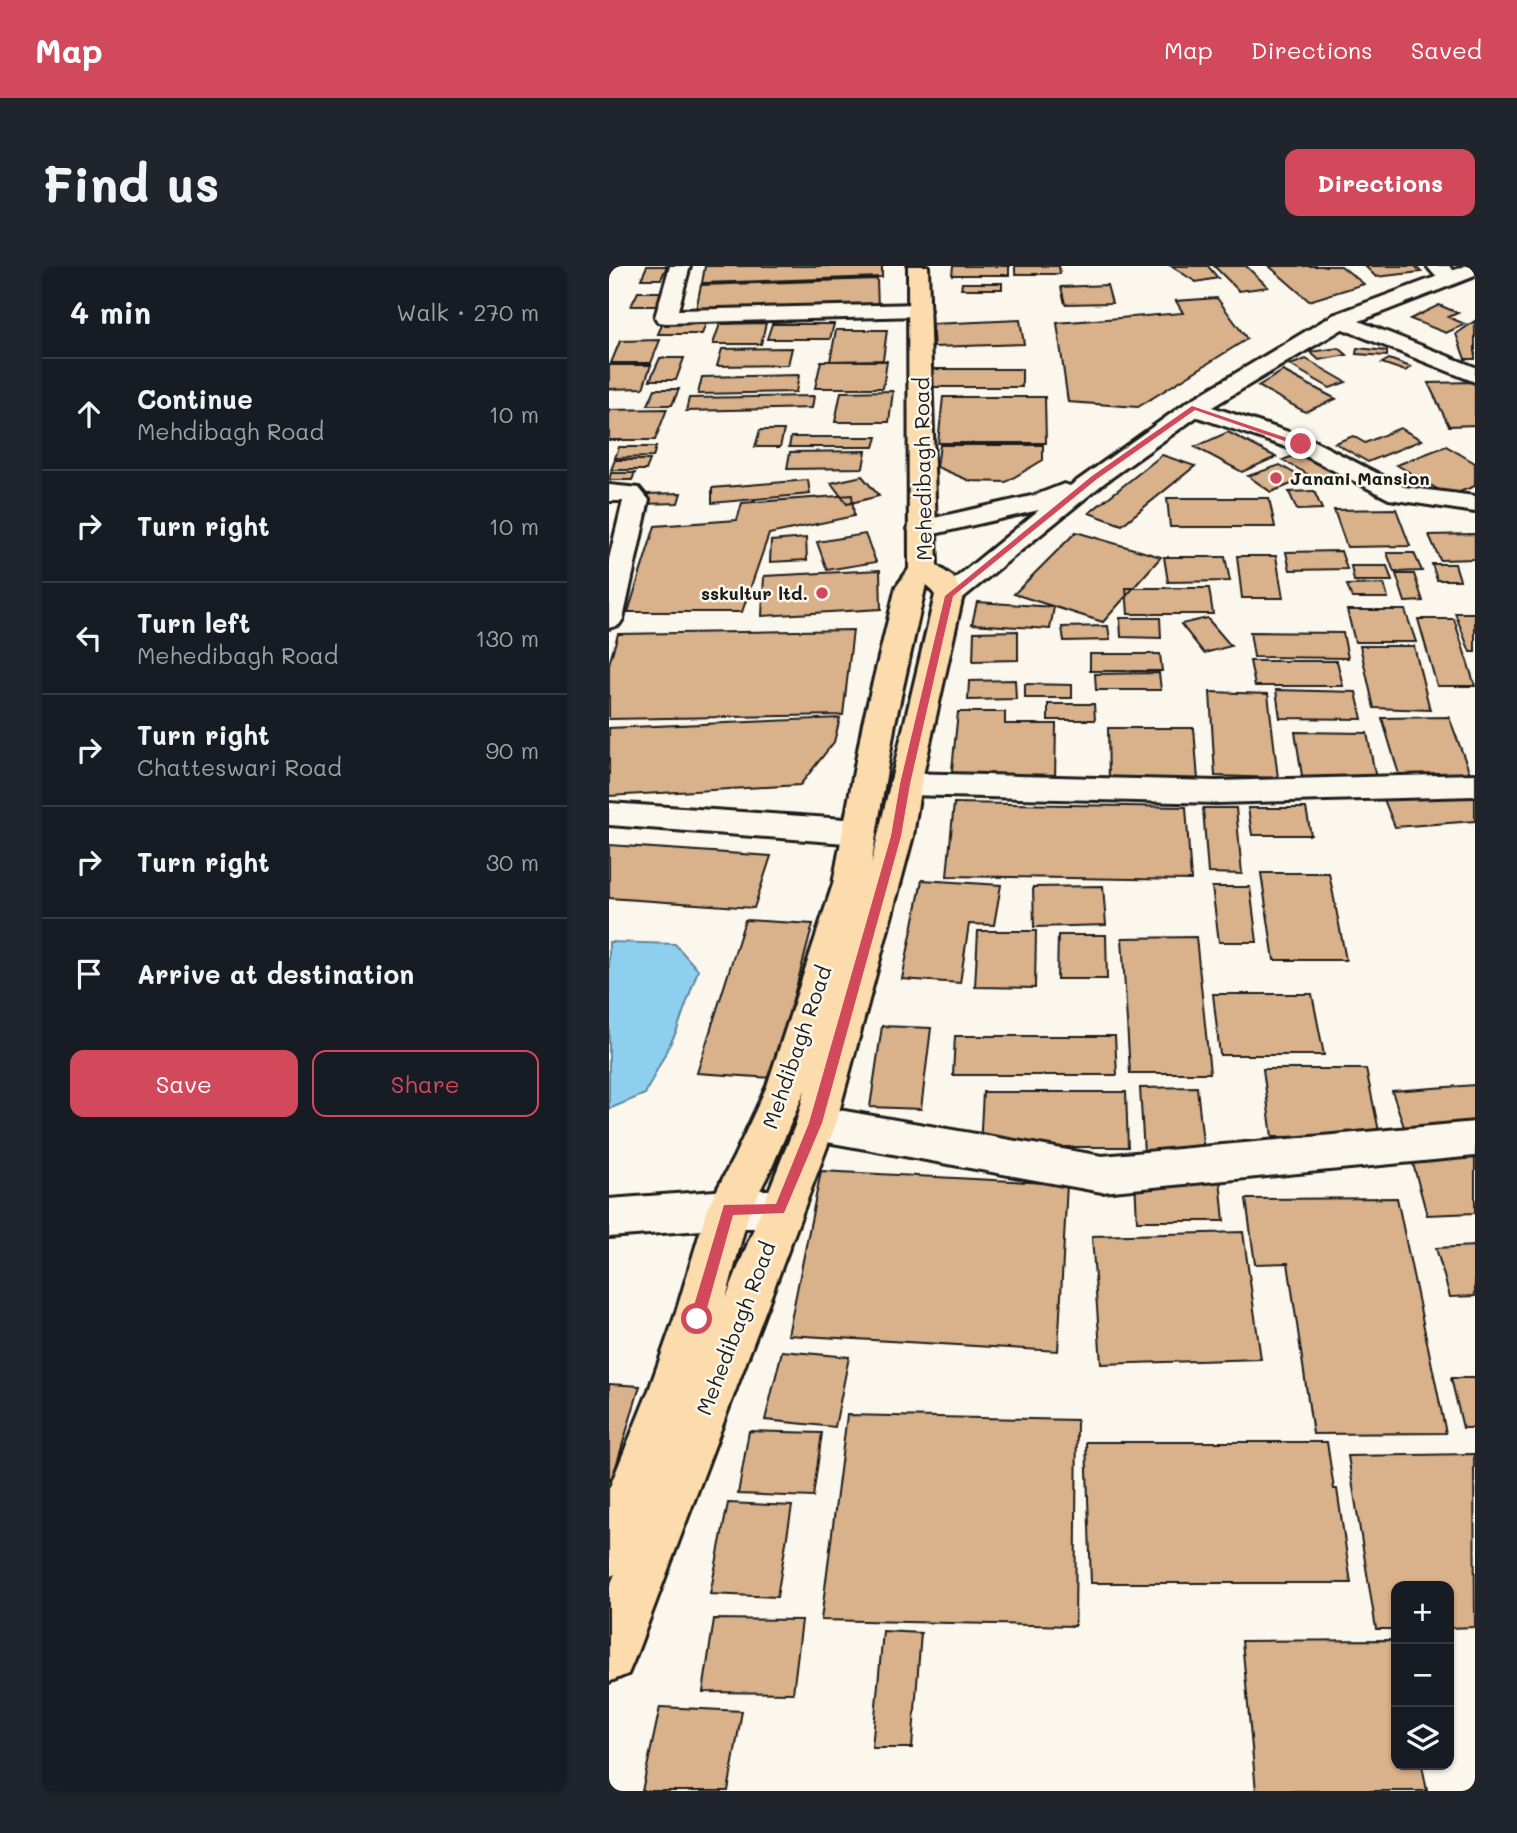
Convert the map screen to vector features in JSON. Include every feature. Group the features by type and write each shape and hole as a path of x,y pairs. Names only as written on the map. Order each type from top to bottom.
{"main road":[{"name":"Mehedibagh Road","path":"609,1655 815,1123 896,836 936,582 921,529 918,266"},
{"name":"Mehdibagh Road","path":"609,1551 673,1390 697,1319 728,1209 751,1167 787,1086 850,884 879,723 910,587 936,582"}],"street":[{"path":"680,266 666,317 919,310"},
{"path":"936,582 1095,478 1194,408 1341,320 1444,272 1475,269"},
{"path":"1341,320 1475,376"},
{"path":"1194,408 1301,444 1398,494 1475,504"},
{"path":"921,529 1044,501 1095,478"},
{"path":"609,493 630,493 636,500 609,619"},
{"path":"905,784 1217,792 1475,786"},
{"path":"609,814 859,832"},
{"path":"815,1123 1102,1174 1475,1139"},
{"path":"609,1218 728,1209 780,1209"}],"water":[{"path":"609,942 675,944 698,970 677,1030 645,1094 609,1109"}],"building":[{"path":"647,266 667,266 661,279 641,279"},
{"path":"705,266 882,266 882,277 702,283"},
{"path":"953,266 1009,266 1009,275 952,275"},
{"path":"1015,266 1059,266 1060,274 1015,274"},
{"path":"1171,266 1208,266 1218,278 1196,282"},
{"path":"1214,266 1246,266 1268,287 1239,291"},
{"path":"1269,266 1341,266 1364,284 1309,301"},
{"path":"1365,266 1415,266 1421,272 1376,277"},
{"path":"877,279 878,308 695,314 701,285"},
{"path":"962,283 1002,283 1002,289 961,289"},
{"path":"1107,285 1112,303 1065,304 1061,287"},
{"path":"638,292 667,292 661,306 631,306"},
{"path":"1217,298 1247,339 1138,407 1068,402 1057,323 1183,313 1176,301"},
{"path":"1439,305 1458,313 1448,317 1465,324 1446,333 1410,319"},
{"path":"665,318 708,318 702,334 658,334"},
{"path":"1020,320 1024,344 934,347 932,324"},
{"path":"1475,321 1475,359 1465,359 1456,334"},
{"path":"766,323 761,344 713,344 720,324"},
{"path":"772,324 834,324 830,339 767,339"},
{"path":"836,330 887,330 883,360 830,361"},
{"path":"660,340 651,363 611,363 620,341"},
{"path":"792,348 788,365 717,366 722,349"},
{"path":"1339,348 1347,355 1319,360 1310,352"},
{"path":"1357,348 1387,351 1387,356 1356,354"},
{"path":"660,358 684,358 676,380 650,380"},
{"path":"1306,359 1346,382 1330,388 1290,365"},
{"path":"1389,359 1411,367 1405,371 1382,363"},
{"path":"821,361 887,361 883,388 815,388"},
{"path":"609,365 651,365 643,388 609,389"},
{"path":"930,369 1022,369 1022,387 928,387"},
{"path":"1283,371 1336,399 1305,412 1258,386"},
{"path":"799,375 796,392 698,394 702,377"},
{"path":"1475,382 1475,425 1449,426 1428,383"},
{"path":"655,389 679,389 672,405 648,405"},
{"path":"893,391 889,422 835,422 841,392"},
{"path":"814,396 812,408 686,411 689,398"},
{"path":"943,397 1045,397 1046,443 938,443"},
{"path":"667,409 655,440 609,440 609,410"},
{"path":"1400,428 1422,440 1368,462 1335,443 1353,436 1365,443"},
{"path":"760,430 784,430 780,447 755,447"},
{"path":"1228,432 1276,457 1242,472 1195,447"},
{"path":"791,437 877,437 874,447 789,447"},
{"path":"940,445 1043,445 1043,460 1006,482 970,481 937,467"},
{"path":"1446,446 1475,463 1475,486 1449,496 1397,465"},
{"path":"619,447 656,447 653,457 615,458"},
{"path":"866,451 863,468 787,469 790,452"},
{"path":"1303,452 1348,477 1328,486 1283,460"},
{"path":"1162,455 1195,466 1122,525 1089,513"},
{"path":"615,460 650,460 646,470 611,470"},
{"name":"Janani Mansion","path":"1280,465 1304,479 1271,492 1248,476"},
{"path":"611,473 635,473 632,480 609,480"},
{"path":"862,476 879,496 847,504 831,483"},
{"path":"808,480 810,494 712,503 712,488"},
{"path":"1314,491 1322,509 1297,510 1289,492"},
{"path":"681,493 678,503 641,504 645,494"},
{"path":"852,495 854,516 769,534 742,612 628,612 655,526 737,520 742,503"},
{"path":"1167,498 1269,498 1275,527 1170,527"},
{"path":"1396,509 1410,546 1347,547 1334,510"},
{"path":"1076,532 1161,557 1103,622 1014,594"},
{"path":"865,534 876,562 827,570 817,542"},
{"path":"1475,534 1475,559 1440,560 1429,535"},
{"path":"806,538 807,560 770,562 771,541"},
{"path":"1341,551 1347,569 1290,570 1286,552"},
{"path":"1387,553 1414,553 1422,571 1394,572"},
{"path":"1237,556 1276,556 1283,598 1242,598"},
{"path":"1164,557 1225,557 1230,581 1168,582"},
{"path":"1432,564 1455,564 1460,580 1437,580"},
{"path":"1351,566 1387,566 1392,581 1354,581"},
{"name":"sskultur ltd.","path":"880,570 881,609 762,616 764,576"},
{"path":"1396,574 1414,574 1423,601 1405,602"},
{"path":"1384,584 1388,598 1352,598 1347,585"},
{"path":"1126,588 1209,588 1213,614 1128,614"},
{"path":"977,602 1054,607 1050,629 972,624"},
{"path":"1347,610 1405,610 1416,642 1355,642"},
{"path":"1455,613 1475,613 1475,652 1470,652"},
{"path":"1120,618 1160,618 1161,638 1121,637"},
{"path":"1207,618 1231,646 1204,653 1181,624"},
{"path":"1418,619 1454,619 1475,686 1437,686"},
{"path":"1108,626 1110,640 1064,641 1062,627"},
{"path":"853,630 843,715 609,719 609,664 618,634"},
{"path":"1018,631 1018,660 973,661 974,632"},
{"path":"1250,632 1343,633 1348,658 1254,657"},
{"path":"1360,646 1414,646 1430,710 1374,708"},
{"path":"1090,654 1160,654 1162,671 1090,671"},
{"path":"1250,661 1337,661 1343,686 1255,686"},
{"path":"1159,673 1161,690 1096,690 1095,674"},
{"path":"1015,680 1016,699 968,700 969,681"},
{"path":"1025,684 1072,685 1072,698 1025,698"},
{"path":"1276,690 1356,692 1362,719 1280,718"},
{"path":"1210,692 1268,694 1278,778 1215,776"},
{"path":"1048,704 1094,704 1095,720 1048,720"},
{"path":"958,712 1005,712 1005,724 1056,724 1055,780 951,779"},
{"path":"1449,717 1471,776 1400,778 1382,718"},
{"path":"840,718 834,742 800,785 609,796 609,728"},
{"path":"1108,728 1194,728 1198,780 1109,779"},
{"path":"1295,732 1367,733 1377,784 1303,782"},
{"path":"1475,790 1475,821 1395,827 1383,797"},
{"path":"954,803 1186,807 1191,880 947,876"},
{"path":"1203,808 1236,808 1242,874 1208,873"},
{"path":"1248,808 1306,808 1311,835 1252,835"},
{"path":"609,845 771,856 754,908 609,898"},
{"path":"1261,873 1329,873 1346,960 1274,960"},
{"path":"922,880 1001,885 994,925 969,924 960,983 902,979"},
{"path":"1103,886 1106,925 1034,927 1033,887"},
{"path":"1212,887 1250,887 1257,942 1219,942"},
{"path":"745,920 813,924 772,1078 697,1073"},
{"path":"978,931 1036,931 1035,988 975,987"},
{"path":"1058,935 1106,935 1107,979 1057,979"},
{"path":"1196,937 1210,1073 1130,1073 1122,938"},
{"path":"1213,994 1312,994 1324,1055 1220,1055"},
{"path":"882,1026 931,1028 921,1109 870,1107"},
{"path":"955,1036 1115,1036 1117,1075 953,1075"},
{"path":"1263,1069 1366,1069 1380,1136 1272,1137"},
{"path":"1475,1085 1475,1124 1405,1130 1392,1091"},
{"path":"1197,1087 1204,1153 1144,1153 1140,1088"},
{"path":"983,1092 1126,1092 1128,1147 980,1147"},
{"path":"1475,1158 1475,1213 1427,1215 1412,1160"},
{"path":"821,1171 1067,1184 1058,1351 788,1335"},
{"path":"1135,1179 1220,1179 1224,1221 1137,1221"},
{"path":"1397,1198 1446,1433 1313,1434 1288,1263 1255,1264 1246,1199"},
{"path":"1243,1232 1261,1359 1101,1364 1092,1236"},
{"path":"1475,1246 1475,1296 1450,1297 1436,1248"},
{"path":"782,1351 849,1357 835,1427 765,1420"},
{"path":"1451,1378 1475,1378 1475,1428 1463,1428"},
{"path":"609,1384 640,1386 609,1490"},
{"path":"847,1415 1077,1420 1075,1626 821,1620"},
{"path":"749,1431 822,1433 813,1497 738,1494"},
{"path":"1086,1442 1327,1442 1351,1583 1091,1583"},
{"path":"1474,1454 1475,1627 1454,1628 1454,1581 1391,1581 1391,1629 1376,1629 1348,1456"},
{"path":"728,1503 792,1506 777,1597 710,1594"},
{"path":"714,1619 802,1620 793,1693 703,1692"},
{"path":"883,1631 921,1633 912,1748 872,1748"},
{"path":"1391,1640 1391,1770 1423,1770 1427,1791 1256,1791 1242,1641"},
{"path":"660,1707 742,1711 728,1791 642,1791"}],"place":[{"name":"Janani Mansion","path":"1276,478"},
{"name":"sskultur ltd.","path":"822,593"}],"route":[{"path":"697,1319 728,1209 780,1209 815,1123 896,836 905,784 949,596 1095,478 1194,408 1301,444"}]}
